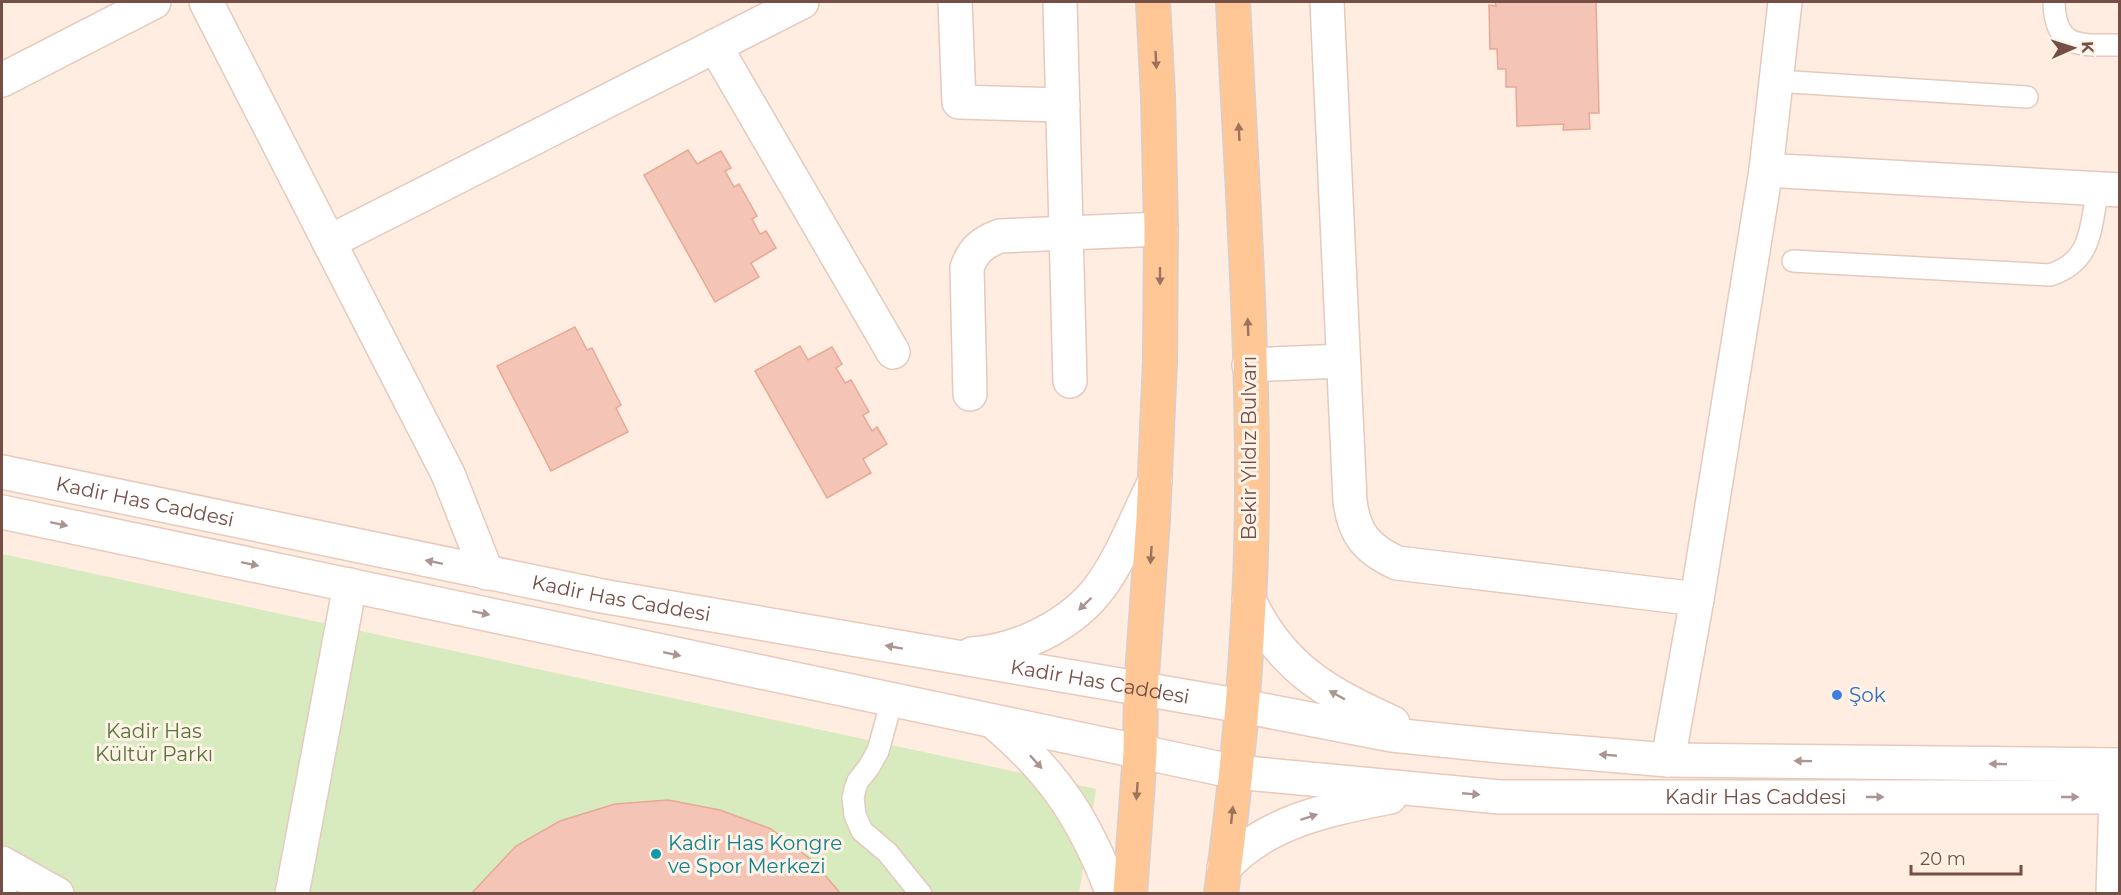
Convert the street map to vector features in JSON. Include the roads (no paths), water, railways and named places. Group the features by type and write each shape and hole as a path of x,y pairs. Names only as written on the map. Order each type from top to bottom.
{"main road":[{"path":"1130,894 1140,753 1141,690 1155,481 1160,361 1161,229 1153,2"},
{"name":"Bekir Yıldız Bulvarı","path":"1223,881 1242,706 1249,600 1252,500 1250,365 1233,2"}],"street":[{"path":"2,80 154,2"},
{"path":"206,2 448,474 488,573"},
{"path":"329,242 802,2"},
{"path":"955,2 959,102 1063,105"},
{"path":"1060,2 1070,381"},
{"path":"1327,2 1343,361 1352,516 1357,530 1366,543 1380,555 1396,563 1697,599"},
{"path":"1668,760 1697,599 1766,170 1785,2"},
{"path":"715,46 893,352"},
{"path":"1766,170 2109,190"},
{"path":"970,394 967,278 970,258 976,249 1000,236 1161,229"},
{"path":"1250,365 1343,361"},
{"name":"Kadir Has Caddesi","path":"2,472 602,596 1242,706 1392,735 1668,760 2120,765"},
{"path":"942,655 976,654 1011,646 1033,638 1071,616 1100,588 1155,481"},
{"name":"Kadir Has Caddesi","path":"2,512 1236,772 1500,797 2118,797"},
{"path":"292,894 350,585"},
{"path":"1249,600 1259,621 1288,661 1316,683 1364,710 1427,739"},
{"path":"993,722 1025,749 1053,780 1072,808 1094,849 1113,894"},
{"path":"1223,881 1250,844 1271,831 1352,804 1427,790"},
{"path":"2113,894 2118,797"},
{"path":"6,875 57,894"}],"lane":[{"path":"2054,2 2054,19 2058,28 2071,41 2083,45 2120,45"},
{"path":"1776,81 2027,97"},
{"path":"1793,261 2050,275 2073,264 2086,247 2109,190"},
{"path":"892,700 878,751 855,789 853,798 855,815 862,831 887,852 921,894"}],"place":[{"name":"Şok","path":"1837,695"},
{"name":"Kadir Has Kongre ve Spor Merkezi","path":"656,854"}],"park label":[{"name":"Kadir Has Kültür Parkı","path":"154,742"}]}
